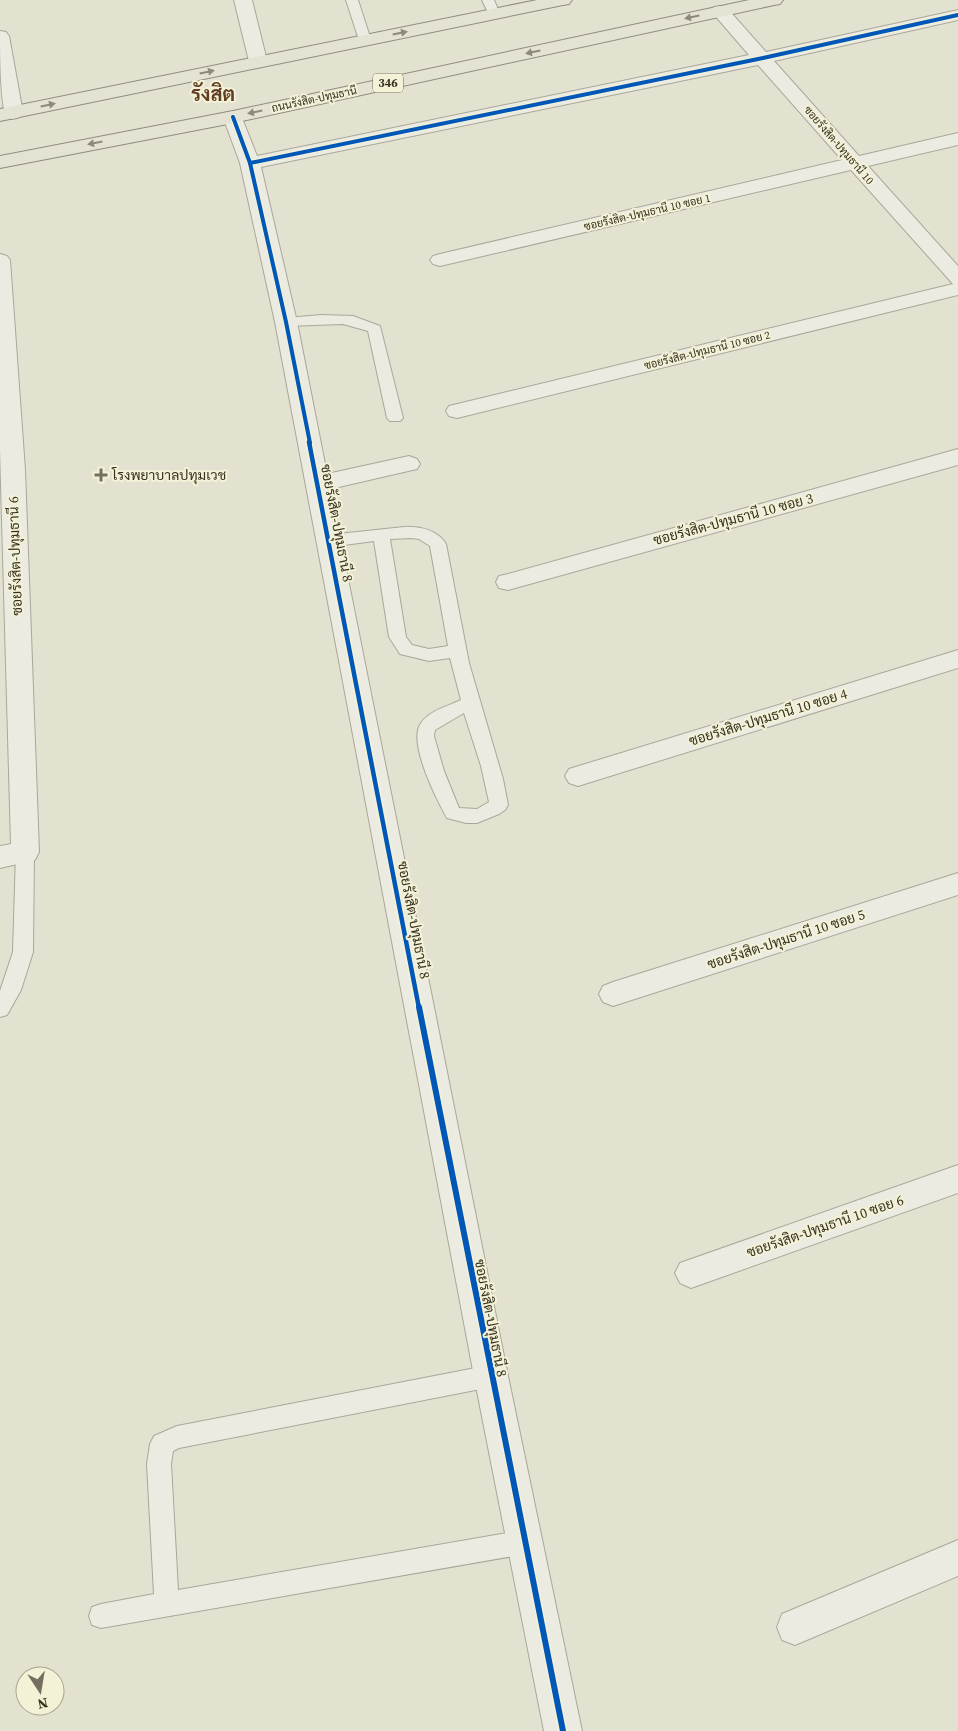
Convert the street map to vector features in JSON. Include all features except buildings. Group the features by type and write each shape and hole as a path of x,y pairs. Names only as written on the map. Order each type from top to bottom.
{"main road":[{"path":"6,114 365,40 491,7 562,0"},
{"name":"ถนนรังสิต-ปทุมธานี","path":"0,162 233,117 774,0"}],"street":[{"path":"244,0 258,61"},
{"name":"ซอยรังสิต-ปทุมธานี 10","path":"720,11 958,279"},
{"path":"250,163 763,58 958,15"},
{"path":"0,36 6,80 6,114"},
{"name":"ซอยรังสิต-ปทุมธานี 8","path":"233,117 250,163 286,322 491,1376 563,1731"},
{"name":"ซอยรังสิต-ปทุมธานี 10 ซอย 1","path":"440,260 958,139"},
{"name":"ซอยรังสิต-ปทุมธานี 6","path":"0,260 6,470 12,854"},
{"name":"ซอยรังสิต-ปทุมธานี 10 ซอย 2","path":"457,411 958,289"},
{"name":"ซอยรังสิต-ปทุมธานี 10 ซอย 3","path":"508,582 958,457"},
{"path":"318,484 408,464"},
{"name":"ซอยรังสิต-ปทุมธานี 10 ซอย 4","path":"578,776 958,659"},
{"name":"ซอยรังสิต-ปทุมธานี 10 ซอย 5","path":"614,994 958,884"},
{"name":"ซอยรังสิต-ปทุมธานี 10 ซอย 6","path":"691,1273 958,1179"},
{"path":"795,1628 958,1558"}],"lane":[{"path":"352,0 365,40"},
{"path":"286,322 345,318 360,321 375,329 396,418"},
{"path":"329,541 410,531 429,536 438,544 457,651 470,703 497,786 499,805 486,815 472,818 453,813 444,799 425,739 426,728 433,722 470,703"},
{"path":"381,535 398,637 406,650 429,655 457,651"},
{"path":"0,1008 11,990 23,952 12,854"},
{"path":"167,1605 159,1464 162,1444 177,1437 491,1376"},
{"path":"101,1616 525,1542"}],"cycle path":[{"path":"250,163 763,58 958,15"},
{"path":"233,117 250,163 286,322 491,1376 563,1731"}],"place":[{"name":"โรงพยาบาลปทุมเวช","path":"101,475"}],"district":[{"name":"รังสิต","path":"213,94"}]}
